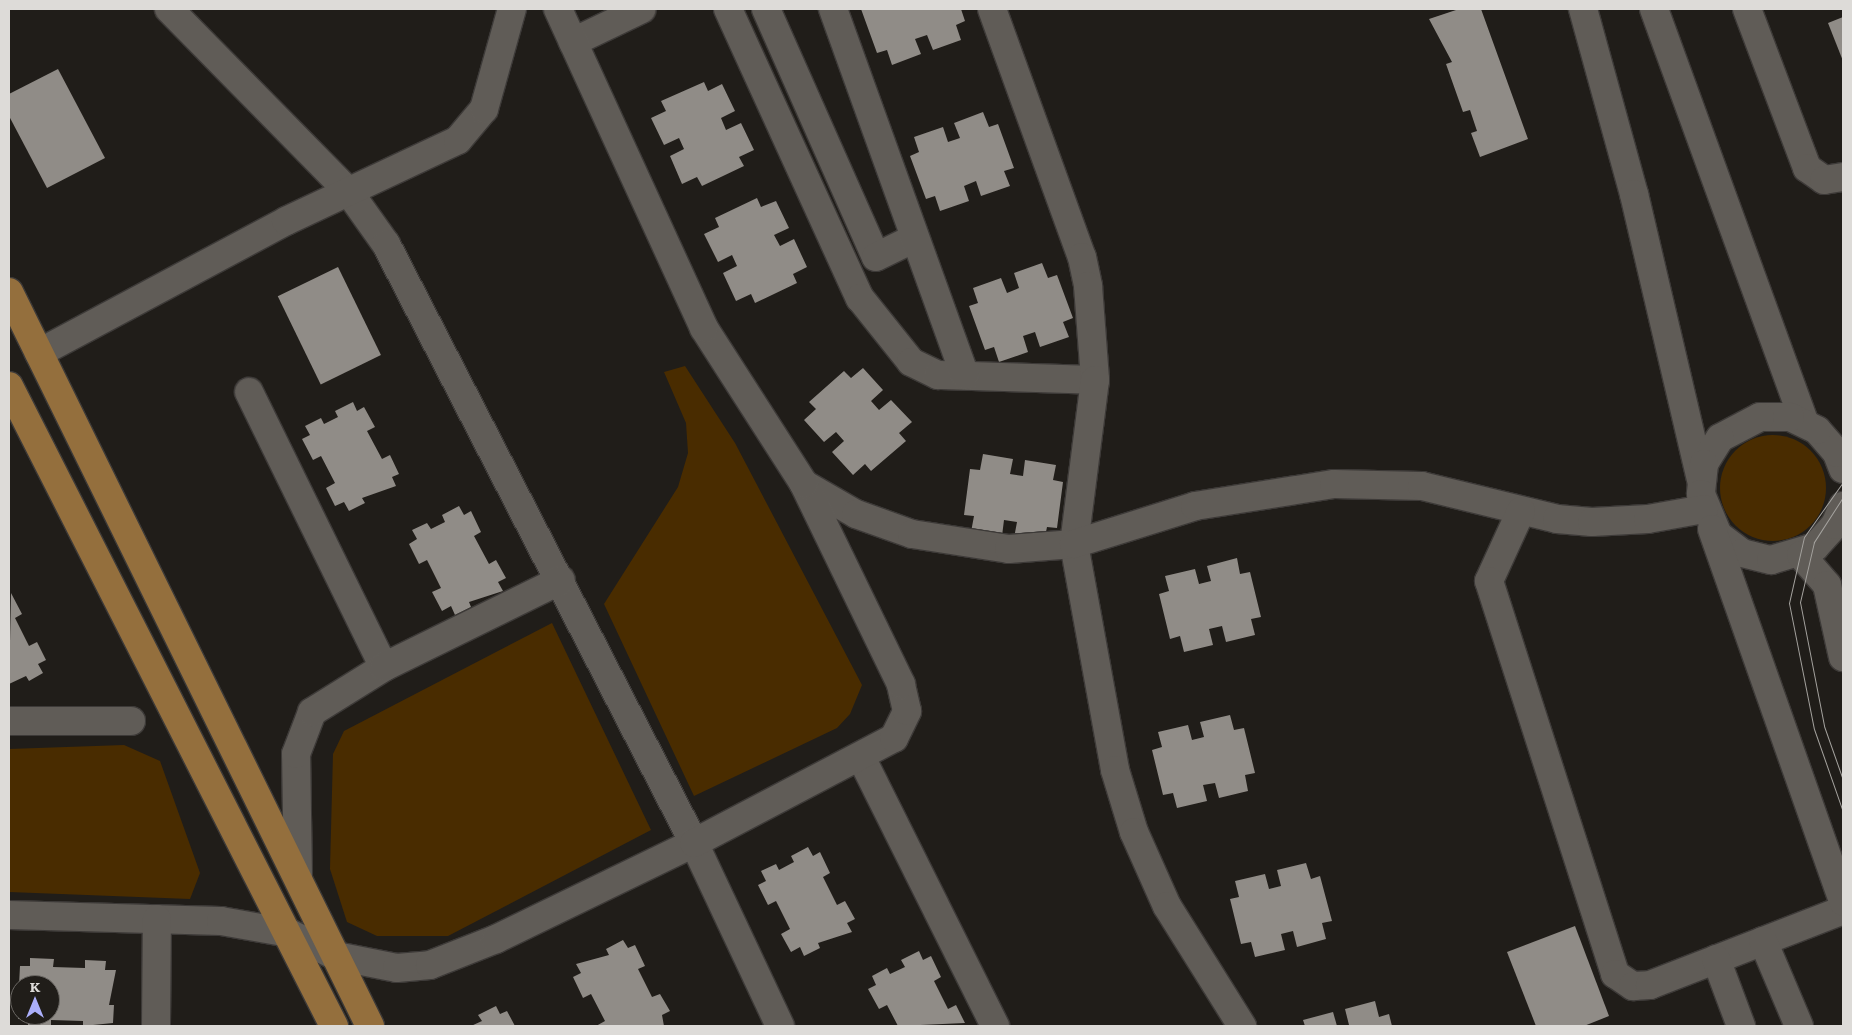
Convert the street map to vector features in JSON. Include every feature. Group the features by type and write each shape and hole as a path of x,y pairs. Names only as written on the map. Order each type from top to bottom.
{"main road":[{"path":"9,292 370,1026"},
{"path":"9,386 289,933 334,1026"}],"street":[{"path":"170,9 350,192 386,244 694,844 780,1026"},
{"path":"39,353 286,221 441,151 469,129 484,109 512,9"},
{"path":"9,915 221,921 289,933 336,956 397,968 430,964 496,939 694,844 894,738 907,711 906,696 804,484 704,328 558,9"},
{"path":"573,42 642,9"},
{"path":"728,9 860,298 917,368 931,374 1095,380"},
{"path":"766,9 876,257 915,238"},
{"path":"833,9 965,375"},
{"path":"992,9 1082,257 1092,314 1095,380 1074,544 1108,739 1134,832 1175,920 1242,1026"},
{"path":"1583,9 1636,204 1701,479 1707,516 1843,902"},
{"path":"1654,9 1811,426 1837,453 1843,469"},
{"path":"1747,9 1807,168 1824,180 1843,177"},
{"path":"249,392 384,667"},
{"path":"1701,479 1720,438 1745,421 1775,416 1811,426 1843,423"},
{"path":"804,484 863,516 944,542 1009,549 1074,544 1195,506 1334,484 1422,486 1521,511 1592,522 1707,516 1742,553 1771,560 1801,555 1840,517"},
{"path":"1521,511 1489,581 1612,968 1625,984 1642,986 1843,910"},
{"path":"1840,517 1843,551"},
{"path":"1801,555 1827,585 1843,657"},
{"path":"298,878 295,771 305,724 312,712 384,667 560,580"},
{"path":"9,720 131,721"},
{"path":"861,757 995,1026"},
{"path":"156,1026 157,919"},
{"path":"1763,940 1799,1026"},
{"path":"1716,959 1741,1026"}],"shaded area":[{"path":"685,366 735,443 862,685 850,714 837,728 694,796 604,604 678,487 688,453 686,423 664,372"},
{"path":"1773,435 1793,439 1810,451 1822,468 1826,488 1822,508 1810,525 1793,537 1773,541 1753,537 1736,525 1724,508 1720,488 1724,468 1736,451 1753,439"},
{"path":"552,623 651,830 448,936 377,936 347,922 330,869 333,754 344,731"},
{"path":"124,745 160,761 200,873 190,899 9,892 9,749"}],"building":[{"path":"861,9 961,9 965,21 956,25 961,40 933,50 927,35 915,39 921,54 892,65 887,50 877,53"},
{"path":"1459,9 1481,9 1528,139 1480,157 1471,133 1477,131 1470,110 1463,112 1446,64 1452,62 1429,19"},
{"path":"1843,17 1843,61 1828,23"},
{"path":"58,69 105,158 47,188 9,116 9,94"},
{"path":"704,82 708,91 722,84 735,111 721,118 726,130 741,123 754,150 739,157 744,166 702,186 697,177 682,184 670,156 684,149 679,138 664,145 651,118 666,111 661,101"},
{"path":"983,112 989,127 998,124 1014,168 1004,171 1010,186 981,196 976,181 964,186 969,201 940,211 935,196 926,199 910,156 919,152 914,137 943,127 948,142 960,138 954,123"},
{"path":"757,198 761,207 776,201 789,228 774,235 780,246 794,239 807,267 793,274 797,283 755,303 751,294 736,301 723,273 737,266 732,255 718,262 704,234 719,227 715,218"},
{"path":"1042,263 1048,278 1057,275 1073,318 1063,322 1069,337 1040,347 1035,332 1023,336 1028,352 999,362 994,347 985,350 969,306 978,303 973,288 1001,278 1007,293 1019,288 1014,273"},
{"path":"338,267 381,355 321,384 278,296"},
{"path":"863,368 883,390 871,401 879,410 891,400 912,422 899,433 906,441 871,471 865,464 853,475 832,452 844,441 836,432 824,442 804,420 816,409 809,402 844,371 851,378"},
{"path":"353,402 357,411 364,407 375,427 367,431 382,459 390,455 399,474 392,477 396,486 362,498 365,503 349,511 344,502 335,506 326,488 335,483 321,456 313,460 302,439 310,435 305,426 321,418 324,424 338,417 335,411"},
{"path":"983,454 1013,459 1010,474 1023,476 1025,460 1056,465 1053,480 1063,482 1057,528 1047,527 1044,542 1014,538 1017,522 1004,520 1002,536 971,532 974,516 964,515 970,469 980,470"},
{"path":"459,506 464,515 471,511 481,532 474,536 489,564 496,560 506,578 498,582 503,591 469,602 471,607 455,615 451,606 442,611 432,592 441,588 427,560 419,564 409,544 417,539 412,530 427,523 431,529 445,522 442,515"},
{"path":"1237,558 1240,574 1250,572 1261,617 1251,619 1255,635 1226,642 1222,626 1209,629 1213,645 1184,652 1180,636 1170,639 1159,594 1169,591 1165,576 1195,569 1199,584 1211,581 1207,566"},
{"path":"11,593 22,614 15,618 29,646 37,642 46,660 38,664 43,673 29,681 26,676 9,684"},
{"path":"1230,715 1234,730 1244,728 1255,773 1245,775 1248,791 1219,798 1215,783 1203,785 1207,801 1177,808 1173,793 1163,795 1152,750 1162,747 1158,732 1188,725 1192,740 1204,737 1200,722"},
{"path":"808,847 813,856 820,852 830,873 823,877 837,905 845,901 855,919 847,923 852,932 818,943 820,948 804,956 800,947 791,952 781,934 790,929 776,901 768,905 758,885 766,881 761,871 776,864 779,870 794,862 791,856"},
{"path":"1306,863 1311,879 1320,876 1332,921 1322,923 1326,939 1297,947 1293,931 1281,934 1285,950 1255,957 1251,942 1241,944 1230,899 1239,897 1235,881 1265,874 1269,889 1281,886 1277,870"},
{"path":"1575,926 1609,1016 1584,1026 1536,1026 1507,952"},
{"path":"623,940 628,948 635,945 645,966 638,969 652,997 660,994 670,1011 662,1015 664,1026 596,1026 605,1021 591,994 583,998 573,977 581,973 576,964 609,955 606,949"},
{"path":"919,951 923,960 931,956 941,977 934,981 948,1009 956,1005 965,1023 898,1026 887,1005 879,1009 868,989 876,985 872,976 887,968 890,974 905,967 901,960"},
{"path":"30,958 54,959 53,967 85,968 85,960 106,961 105,970 116,970 109,1005 114,1005 113,1023 83,1026 83,1021 60,1020 60,975 20,975 20,966 30,966"},
{"path":"1375,1001 1379,1017 1389,1014 1392,1026 1346,1026 1349,1025 1345,1009"},
{"path":"496,1006 500,1014 507,1011 515,1026 471,1026 482,1021 478,1015"},
{"path":"1333,1012 1337,1026 1305,1026 1303,1020"},
{"path":"28,1025 51,1025 51,1026"}],"tram line":[{"path":"1843,482 1804,537 1789,603 1814,729 1843,812"},
{"path":"1843,497 1814,542 1800,602 1824,726 1843,780"}]}
